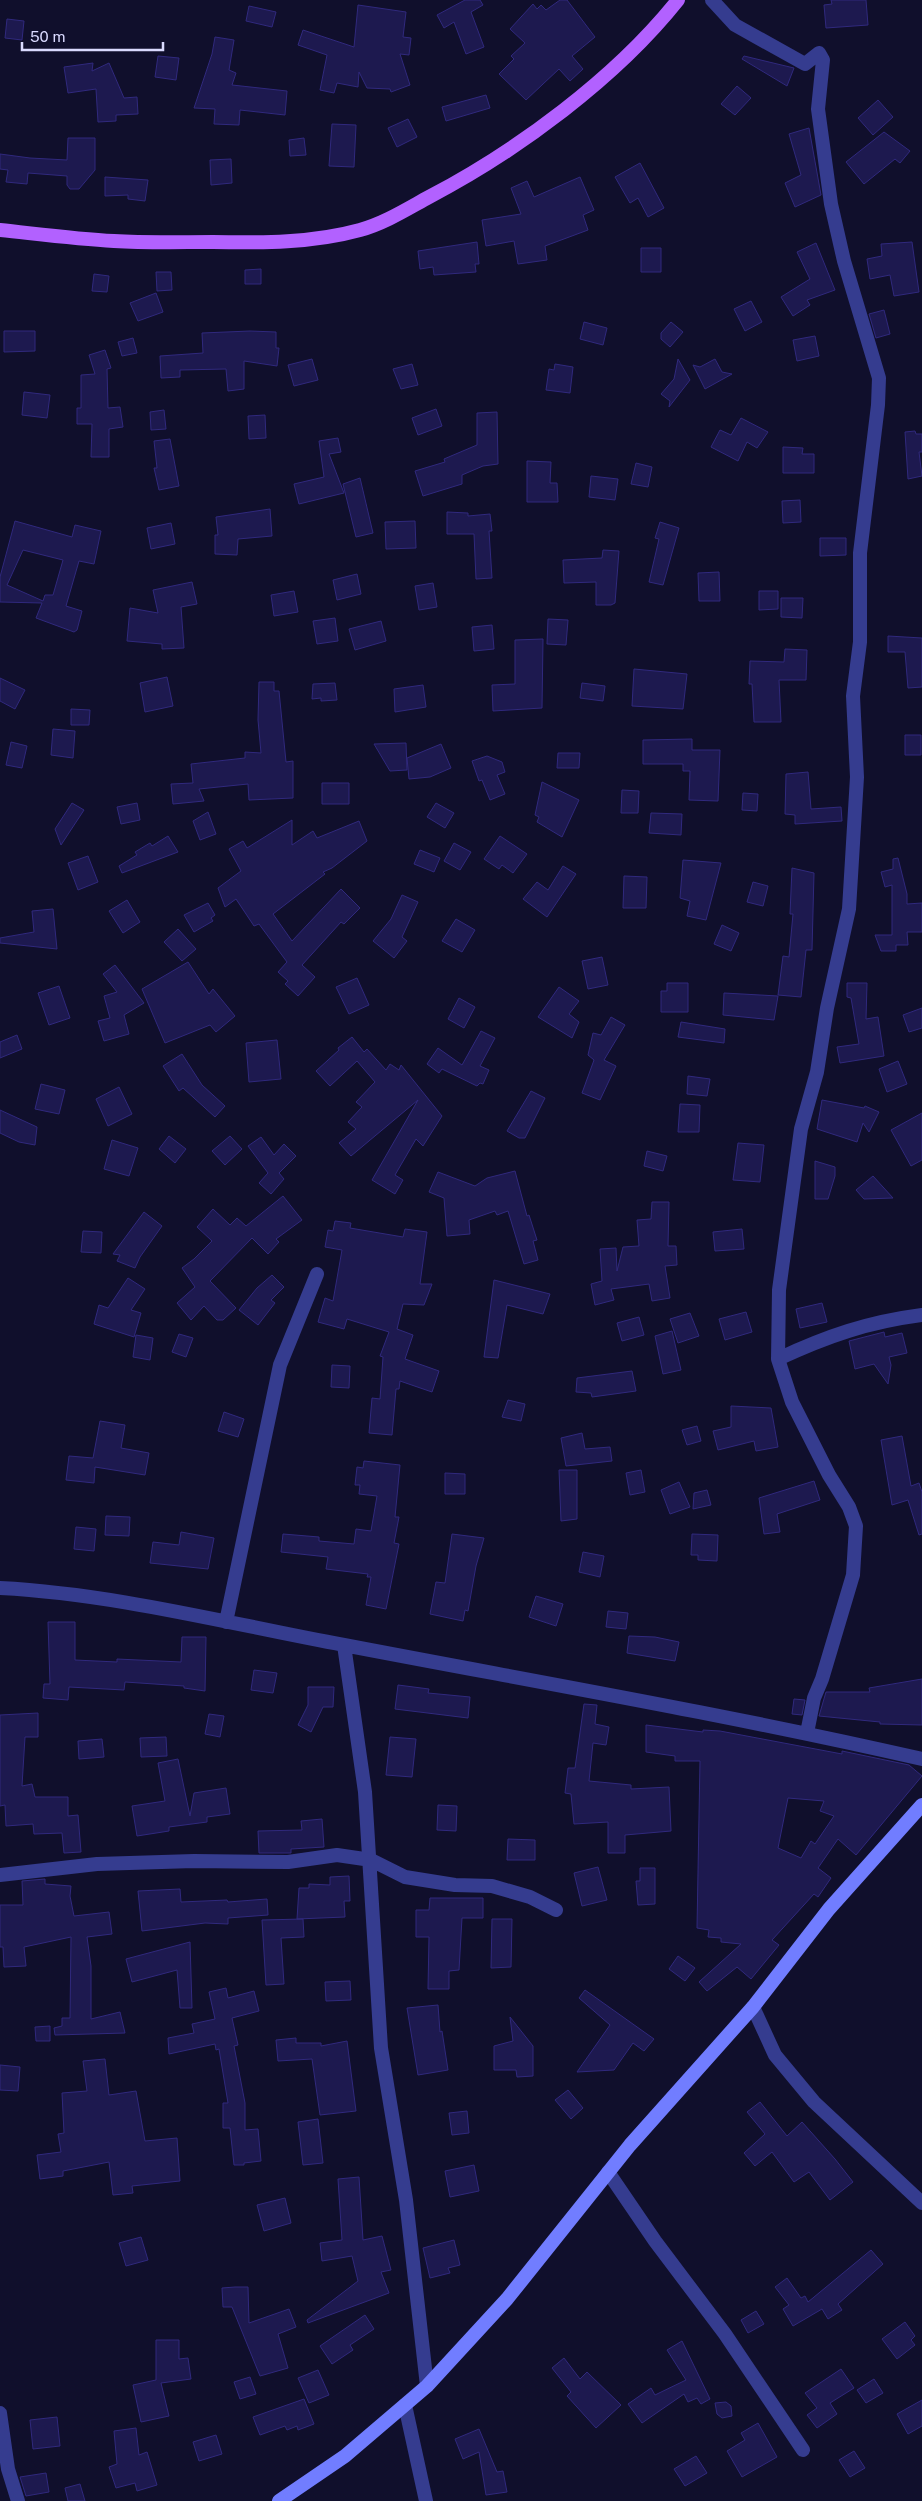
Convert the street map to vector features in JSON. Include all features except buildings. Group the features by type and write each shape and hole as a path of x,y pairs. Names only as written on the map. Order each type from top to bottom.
{"main road":[{"path":"0,230 114,241 238,243 291,241 360,230 385,221 441,191 512,148 600,80 664,18 678,0"},
{"path":"279,2501 345,2456 427,2386 507,2299 608,2172 753,2007 829,1909 922,1806"}],"street":[{"path":"712,0 735,25 804,64 819,53 823,60 818,109 831,204 844,261 879,378 878,405 869,462 860,553 860,642 853,696 857,777 849,908 817,1072 801,1129 779,1290 778,1359 792,1402 829,1475 849,1507 856,1526 853,1575 822,1679 814,1698 807,1733"},
{"path":"226,1622 280,1365 317,1274"},
{"path":"778,1359 823,1338 882,1322 922,1315"},
{"path":"0,1588 88,1595 344,1645 607,1693 807,1733 922,1759"},
{"path":"344,1645 365,1792 371,1860 381,2048 406,2200 427,2386"},
{"path":"0,1875 97,1864 136,1862 288,1862 337,1855 371,1860 405,1877 455,1885 492,1886 530,1897 556,1910"},
{"path":"753,2007 775,2054 814,2102 922,2203"},
{"path":"608,2172 655,2241 725,2334 803,2450"},
{"path":"405,2405 426,2501"},
{"path":"0,2413 8,2469 18,2501"}]}
